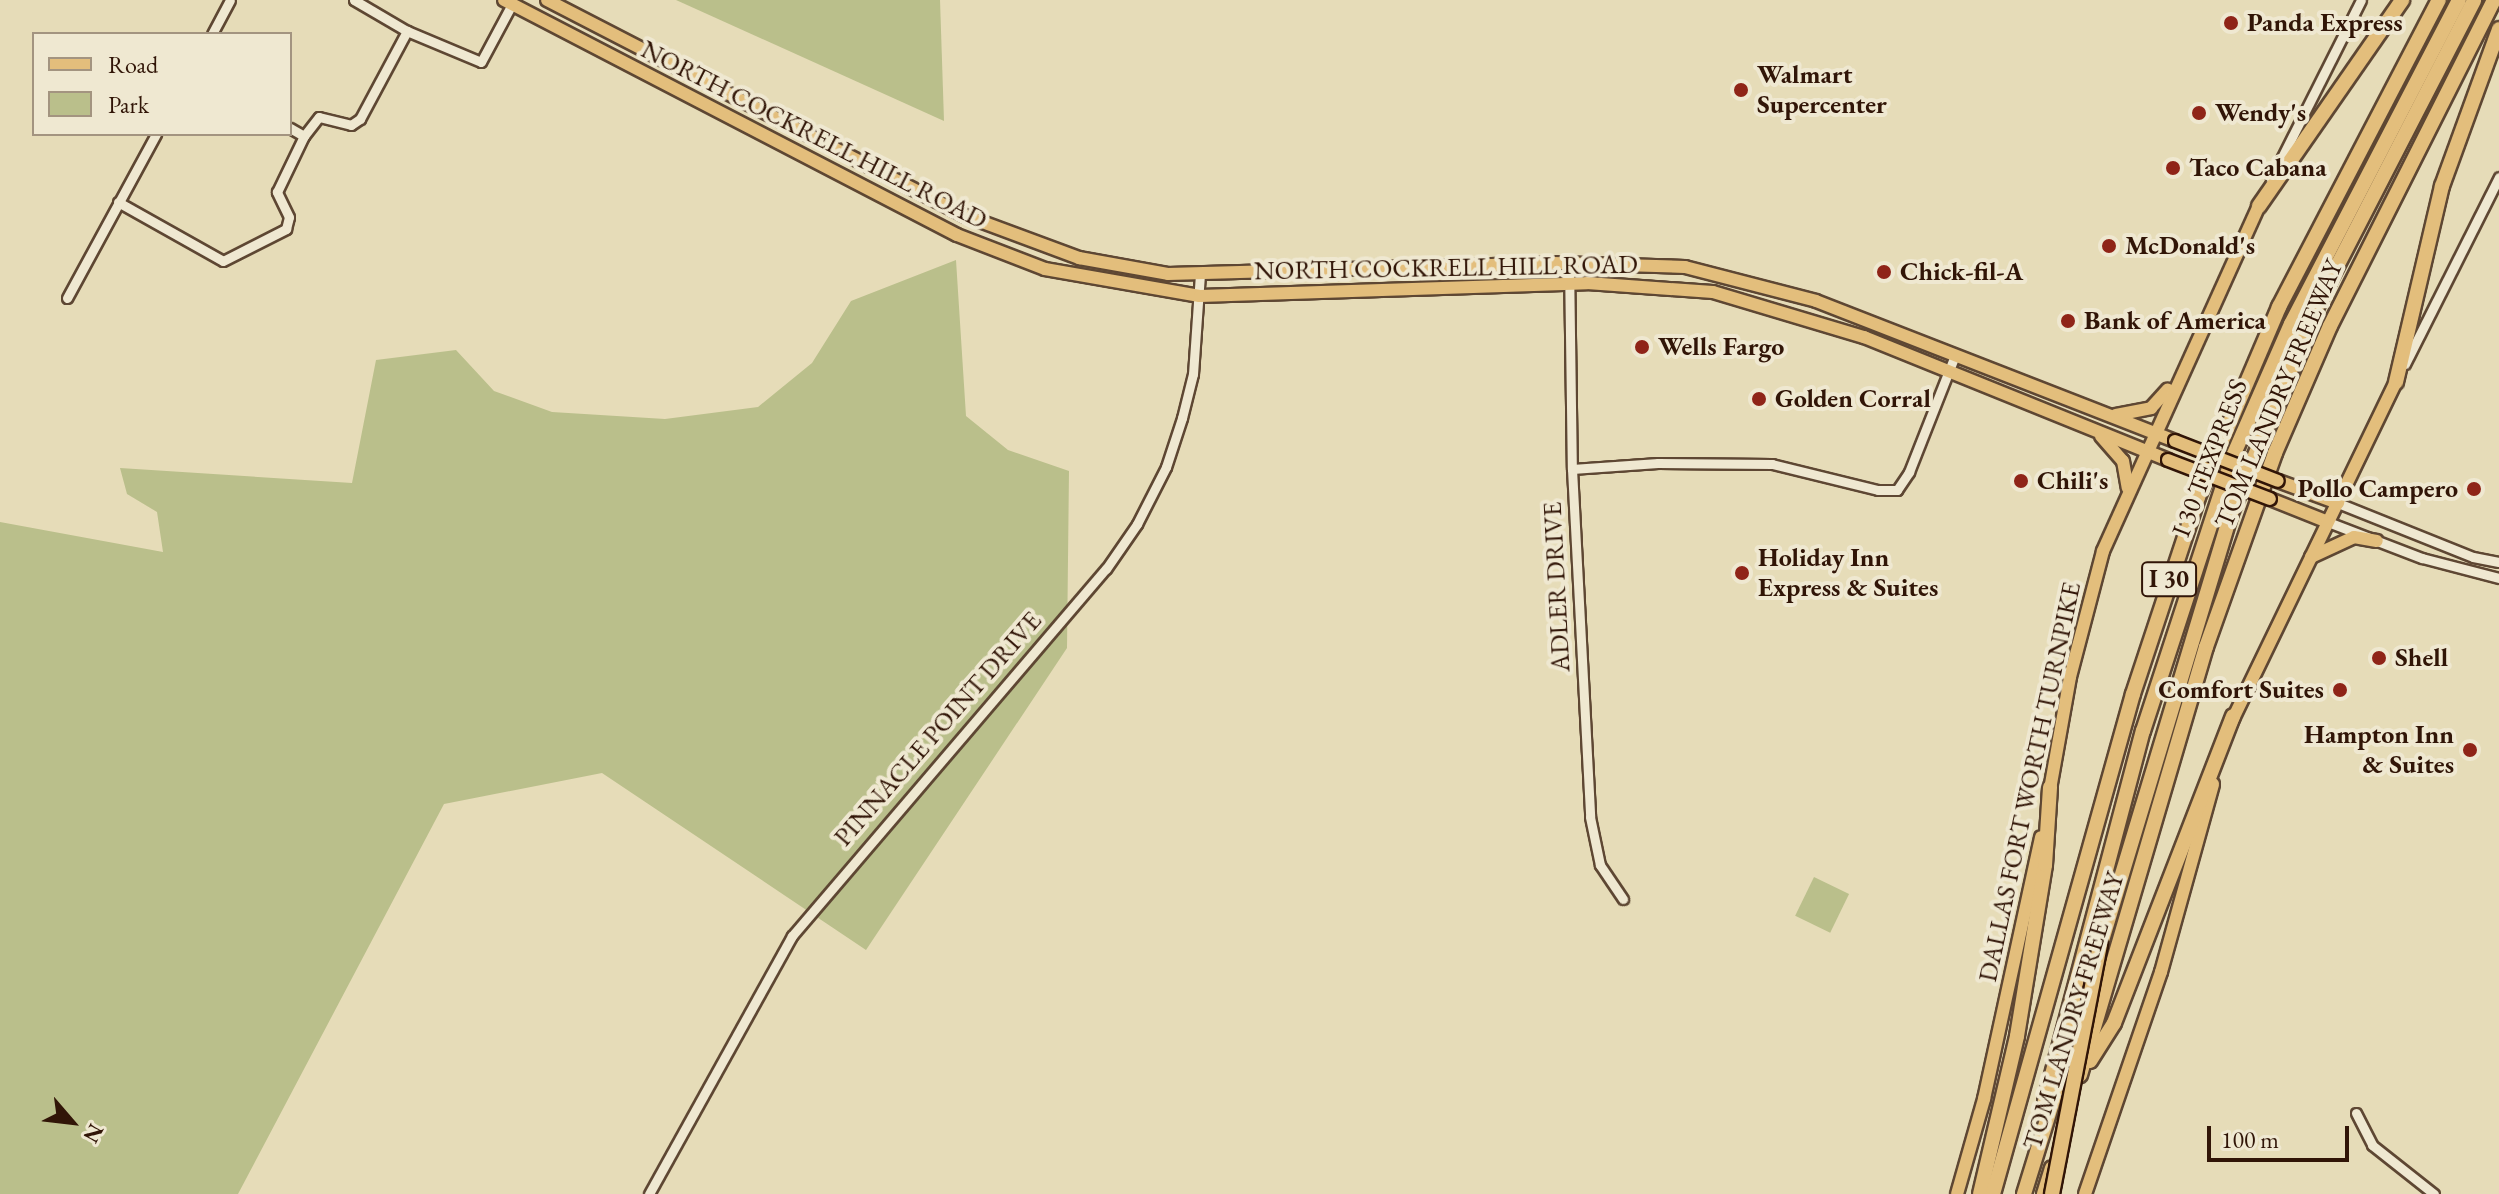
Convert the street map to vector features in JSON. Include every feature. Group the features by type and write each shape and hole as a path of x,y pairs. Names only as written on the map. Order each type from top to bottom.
{"highway":[{"path":"2259,206 2402,0"},
{"name":"TOM LANDRY FREEWAY","path":"1993,1194 2133,694 2198,497 2279,307 2439,0"},
{"name":"I 30 TEXPRESS","path":"2022,1194 2143,731 2233,456 2291,324 2459,0"},
{"path":"2022,1194 2208,581 2272,408 2320,299 2474,0"},
{"name":"TOM LANDRY FREEWAY","path":"2044,1194 2206,647 2270,465 2330,326 2494,0"},
{"path":"2396,382 2442,186 2499,29"},
{"path":"2079,1079 2114,1023 2233,716"},
{"path":"1980,1194 2017,1036 2045,865 2050,787"},
{"path":"2052,1194 2100,945"}],"main road":[{"name":"NORTH COCKRELL HILL ROAD","path":"547,0 1008,235 1122,268 1200,275 1569,263 1685,267 1778,288 2338,503"},
{"name":"NORTH COCKRELL HILL ROAD","path":"508,2 999,253 1088,279 1200,296 1569,283 1675,287 1773,306 2328,522"},
{"name":"DALLAS FORT WORTH TURNPIKE","path":"1957,1194 1984,1099 2083,623 2103,551 2183,367 2259,206"},
{"path":"1773,306 1778,288"},
{"path":"2101,412 2121,415 2151,408 2183,367"},
{"path":"2085,1194 2161,972 2233,716 2396,382"},
{"path":"2095,431 2123,461 2127,498"},
{"path":"2311,557 2354,537 2377,541"}],"street":[{"path":"213,32 230,0"},
{"path":"354,0 407,31 481,62 508,2"},
{"name":"DALLAS FORT WORTH TURNPIKE","path":"2259,206 2361,0"},
{"path":"118,202 230,260 286,229 289,217 277,192 304,136 319,117 351,125 360,119 407,31"},
{"path":"292,129 304,136"},
{"path":"67,298 155,136"},
{"path":"2396,382 2499,177"},
{"name":"ADLER DRIVE","path":"1569,263 1572,469 1592,840 1606,877 1623,899"},
{"name":"PINNACLE POINT DRIVE","path":"649,1194 792,936 1130,537 1154,495 1179,427 1193,374 1200,275"},
{"path":"1572,469 1658,463 1772,464 1878,490 1897,490 1909,472 1955,355"},
{"name":"NORTH COCKRELL HILL ROAD","path":"2338,503 2473,557 2499,562"},
{"name":"NORTH COCKRELL HILL ROAD","path":"2328,522 2377,541 2499,578"},
{"path":"2356,1113 2372,1145 2434,1194"}],"green space":[{"path":"676,0 940,0 944,121"},
{"path":"956,260 966,416 1008,450 1069,471 1067,648 866,950 602,773 444,804 238,1194 0,1194 0,522 163,552 157,512 127,494 120,468 352,483 376,360 456,350 494,391 552,412 665,419 758,407 812,363 851,301"},
{"path":"1814,877 1849,894 1830,933 1795,916"}],"place":[{"name":"Panda Express","path":"2231,23"},
{"name":"Walmart Supercenter","path":"1741,90"},
{"name":"Wendy's","path":"2199,113"},
{"name":"Taco Cabana","path":"2173,168"},
{"name":"McDonald's","path":"2109,246"},
{"name":"Chick-fil-A","path":"1884,272"},
{"name":"Bank of America","path":"2068,321"},
{"name":"Wells Fargo","path":"1642,347"},
{"name":"Golden Corral","path":"1759,399"},
{"name":"Chili's","path":"2021,481"},
{"name":"Pollo Campero","path":"2474,489"},
{"name":"Holiday Inn Express & Suites","path":"1742,573"},
{"name":"Shell","path":"2379,658"},
{"name":"Comfort Suites","path":"2340,690"},
{"name":"Hampton Inn & Suites","path":"2470,750"}]}
